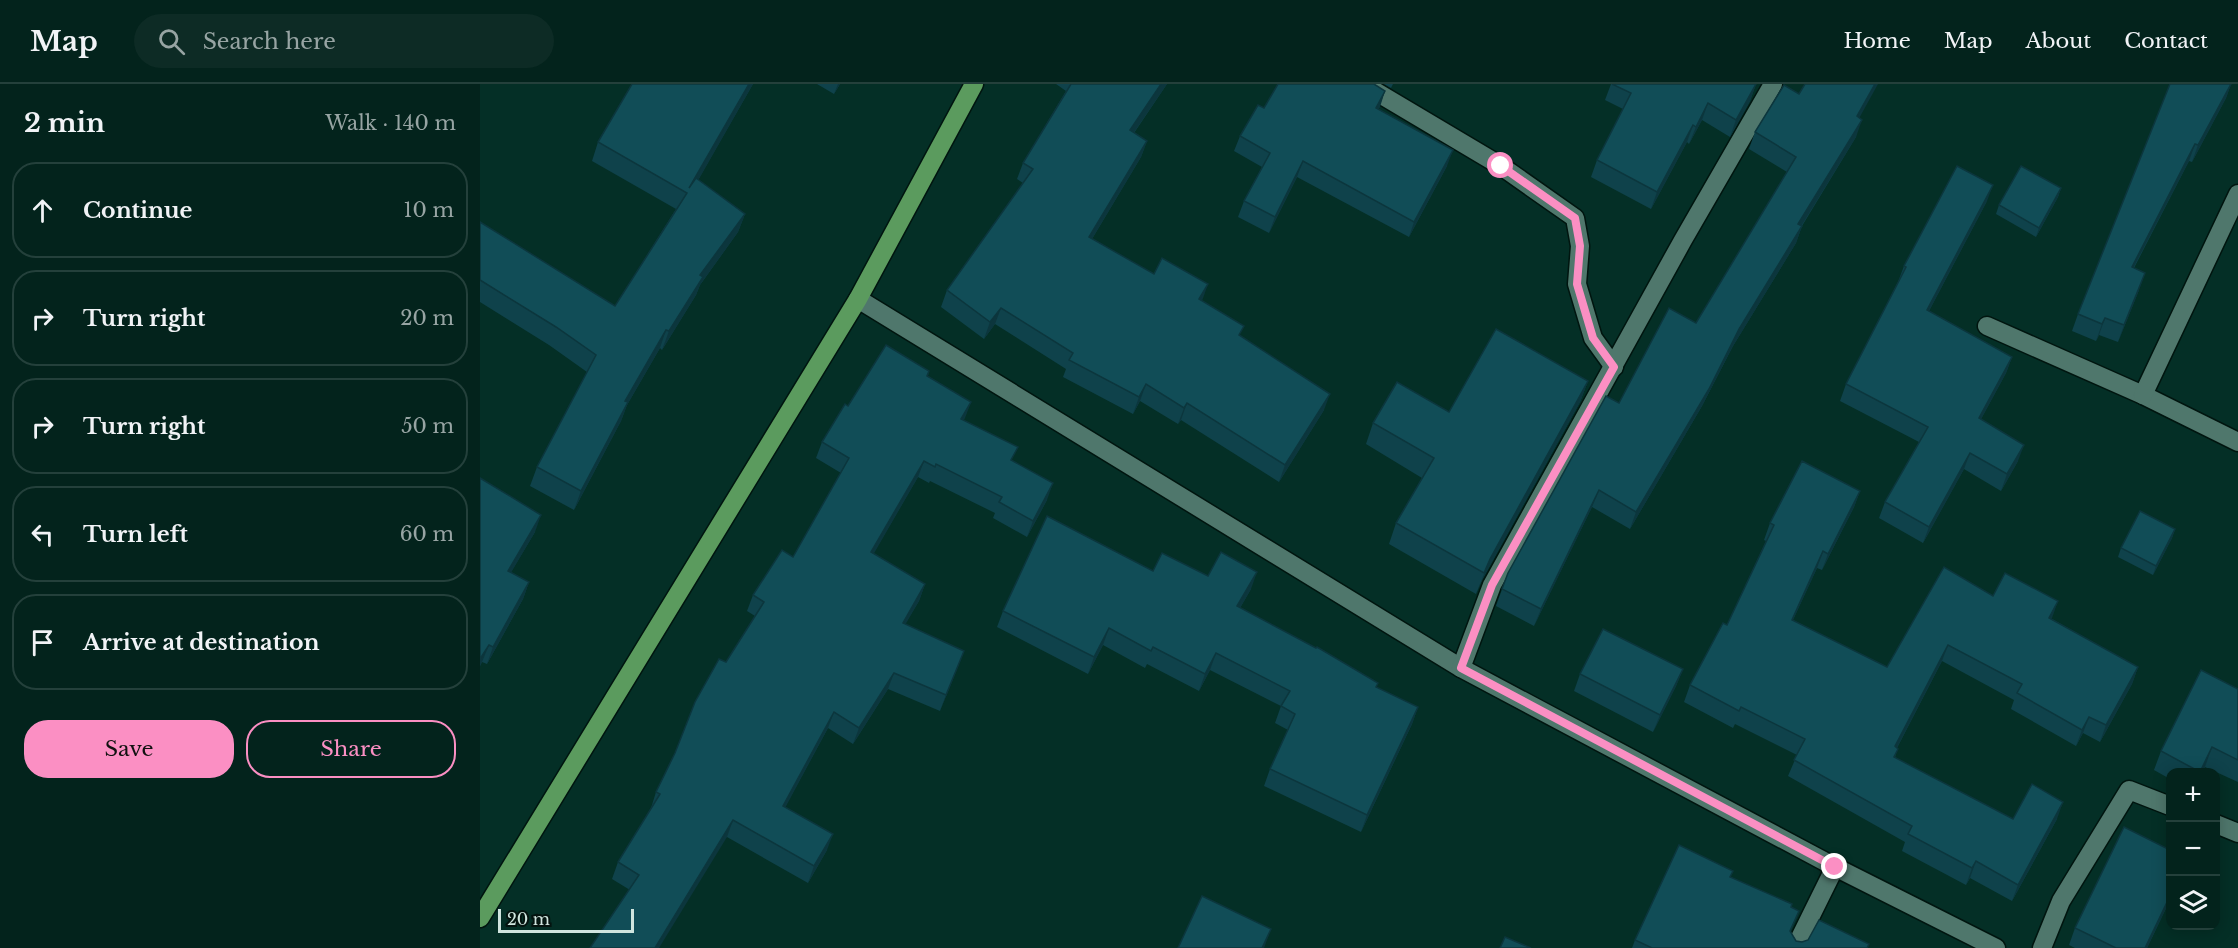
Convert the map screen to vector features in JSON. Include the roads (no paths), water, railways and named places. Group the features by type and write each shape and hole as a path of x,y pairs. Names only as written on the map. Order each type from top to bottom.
{"main road":[{"path":"480,918 858,299 974,84"}],"street":[{"path":"1363,84 1501,166 1575,218 1580,246 1577,284 1593,338 1614,367"},
{"path":"1461,668 1492,585 1683,240 1773,84"},
{"path":"2143,395 2238,195"},
{"path":"858,299 1461,668 1835,867 1996,948"},
{"path":"1987,326 2143,395 2238,442"},
{"path":"2042,948 2061,901 2129,790 2166,804"},
{"path":"2220,826 2238,833"},
{"path":"1795,948 1835,867"}]}
